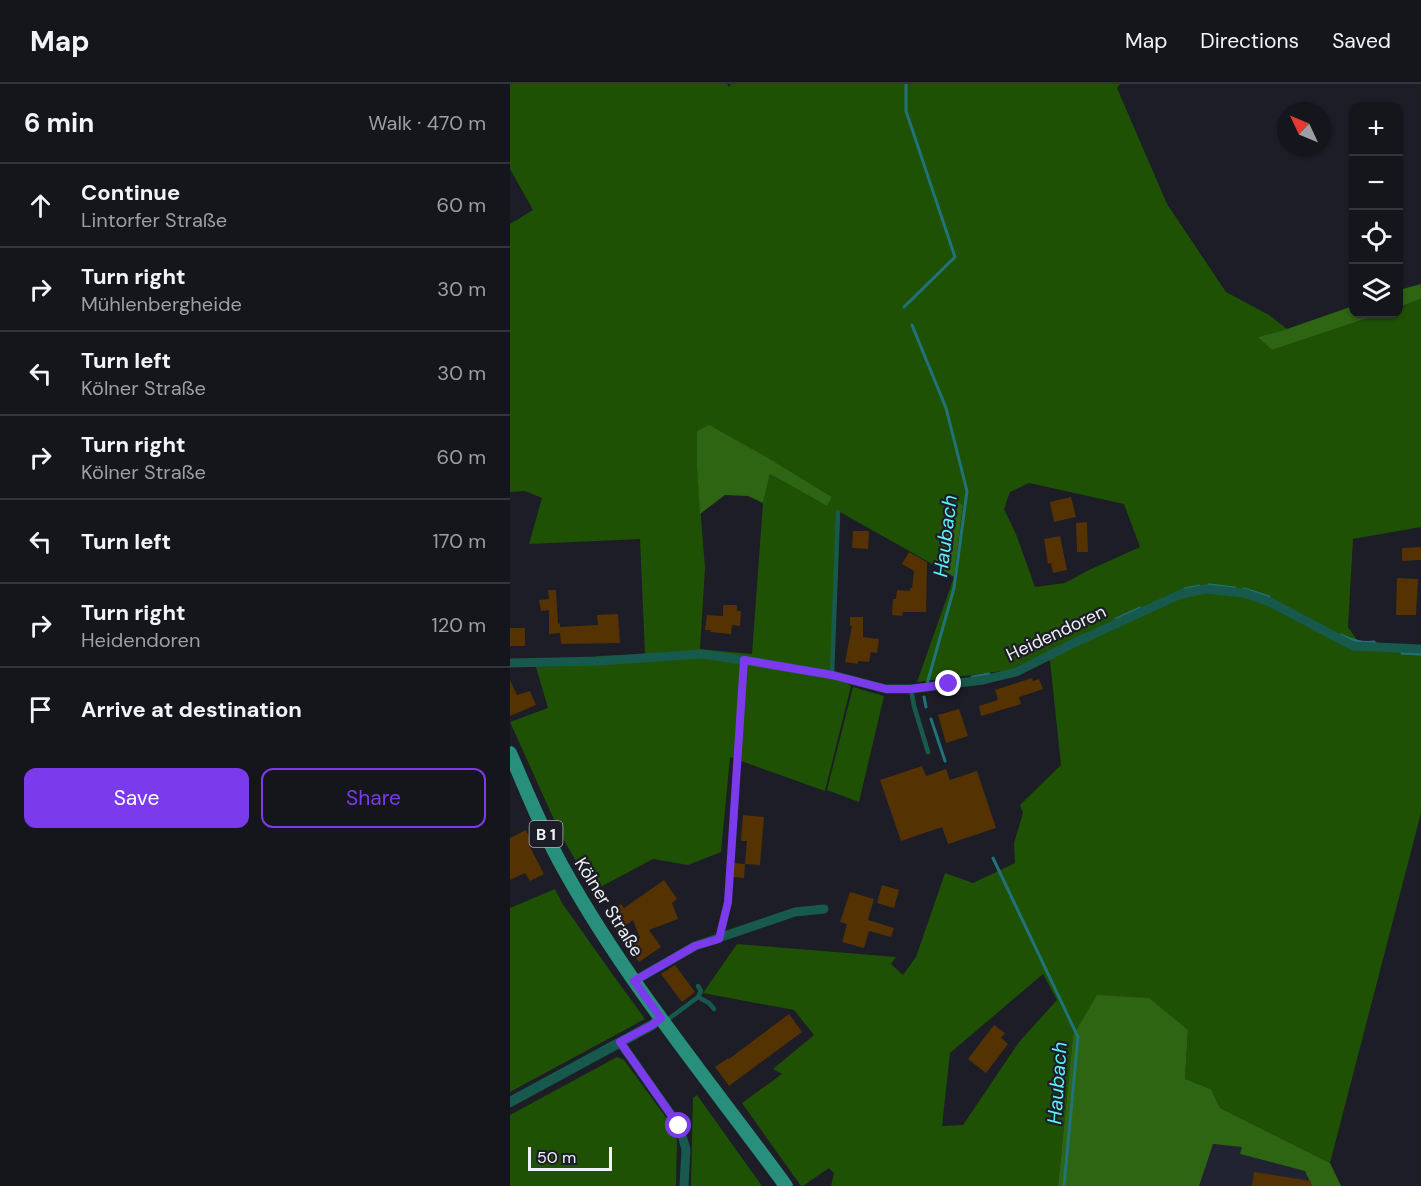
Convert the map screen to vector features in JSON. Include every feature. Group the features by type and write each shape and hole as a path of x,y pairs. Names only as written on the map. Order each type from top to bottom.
{"main road":[{"name":"Kölner Straße","path":"510,753 542,828 610,946 786,1186"}],"street":[{"name":"Heidendoren","path":"510,663 600,661 701,654 832,675 886,689 911,689 983,680 1016,672 1181,594 1206,589 1244,593 1270,603 1353,646 1421,650"},
{"name":"Kölner Straße","path":"634,981 695,946 795,912 824,909"},
{"path":"510,1102 663,1020"},
{"path":"620,1042 679,1126 686,1149 684,1186"}],"lane":[{"path":"832,675 838,512"},
{"path":"719,939 728,902 744,660"},
{"path":"911,689 928,752"},
{"path":"663,1020 698,997 701,991 698,986"},
{"path":"698,997 714,1009"}],"shaded area":[{"path":"1212,1144 1242,1147 1240,1154 1305,1171 1312,1186 1199,1186"}],"green space":[{"path":"510,84 727,84 729,87 731,84 1120,84 1117,88 1167,204 1226,292 1269,315 1287,329 1259,337 1272,350 1368,318 1403,318 1403,306 1421,299 1421,527 1353,539 1348,627 1357,640 1421,655 1421,813 1330,1163 1220,1108 1211,1089 1185,1079 1188,1030 1073,1036 1058,1186 831,1186 834,1173 829,1168 801,1186 742,1103 782,1074 773,1069 814,1035 794,1010 703,993 737,944 896,957 891,964 903,975 916,957 945,873 973,883 1015,863 1014,843 1023,813 1020,805 1061,765 1050,661 1045,653 1010,670 917,682 954,577 963,505 958,502 934,565 840,512 833,674 851,686 825,791 730,757 721,852 688,865 653,859 593,891 561,835 510,722 548,708 536,667 596,664 596,656 645,654 640,539 529,544 542,498 525,491 510,492 510,224 533,210 510,169","holes":["775,462 832,497 827,506 770,474 763,503 752,654 700,649 705,568 697,468","1029,483 1124,504 1140,547 1065,583 1035,587 1016,534 1004,509 1010,492","1043,974 1057,1000 1019,1042 963,1125 942,1126 950,1053"]},
{"path":"1421,284 1421,299 1403,306 1403,289"},
{"path":"1349,307 1349,318 1368,318 1272,350 1258,337"},
{"path":"709,425 832,497 827,506 770,474 763,503 748,496 725,495 700,514 697,431"},
{"path":"958,502 963,505 954,577 934,565"},
{"path":"853,687 884,696 859,802 827,790"},
{"path":"555,889 562,903 645,1019 510,1092 510,908"},
{"path":"1097,995 1149,998 1188,1030 1185,1079 1211,1089 1220,1108 1330,1163 1341,1186 1312,1186 1305,1171 1240,1154 1242,1147 1213,1144 1199,1186 1058,1186 1073,1036"},
{"path":"617,1057 624,1060 673,1127 677,1140 676,1186 510,1186 510,1115"},
{"path":"697,1095 762,1186 691,1186 693,1098"}],"building":[{"path":"1071,497 1076,517 1054,522 1050,502"},
{"path":"1087,522 1088,552 1077,552 1076,523"},
{"path":"853,531 869,531 868,549 852,548"},
{"path":"1060,536 1067,570 1053,573 1051,563 1048,564 1044,539"},
{"path":"1421,547 1421,560 1402,561 1402,548"},
{"path":"909,552 927,562 926,612 903,612 902,616 892,615 893,599 896,599 897,590 910,591 912,588 914,571 902,564"},
{"path":"1397,578 1418,579 1416,615 1396,615"},
{"path":"548,590 556,590 560,627 598,625 597,615 618,614 620,643 561,644 560,633 549,634 549,610 541,611 539,600 549,599"},
{"path":"723,605 737,605 737,611 741,611 740,626 732,625 731,634 705,630 707,615 723,616"},
{"path":"850,617 863,617 863,637 879,639 877,653 871,652 869,662 858,661 858,664 845,662 852,626 850,626"},
{"path":"510,628 525,628 525,646 510,646"},
{"path":"1032,678 1033,681 1039,679 1043,689 1019,697 1021,704 981,716 979,706 998,700 995,690"},
{"path":"510,680 517,695 530,691 536,705 510,716"},
{"path":"959,709 968,736 946,743 938,715"},
{"path":"922,766 926,776 946,769 950,780 977,771 996,828 948,844 942,827 901,841 880,780"},
{"path":"743,815 764,817 760,865 745,864 747,841 741,841"},
{"path":"526,830 532,844 529,845 544,874 530,881 525,873 510,880 510,838"},
{"path":"734,863 745,864 744,878 733,877"},
{"path":"664,880 677,899 672,903 678,919 649,930 661,947 639,962 628,946 640,938 633,920 617,931 606,914 621,904 624,908"},
{"path":"882,885 899,890 894,908 877,903"},
{"path":"850,892 874,899 868,920 894,928 891,937 869,931 864,948 842,942 847,924 840,922"},
{"path":"675,965 695,992 682,1002 661,974"},
{"path":"789,1014 802,1032 729,1086 715,1067"},
{"path":"994,1025 1005,1033 1001,1038 1008,1044 986,1073 968,1059"},
{"path":"1254,1172 1311,1181 1311,1186 1252,1186"}],"waterway":[{"name":"Haubach","path":"904,307 955,257 906,111 906,84"},
{"name":"Haubach","path":"912,325 946,408 967,491 954,588 927,684"},
{"path":"1209,585 1235,588"},
{"path":"1185,589 1199,586"},
{"path":"1244,589 1269,597"},
{"path":"1116,619 1140,608"},
{"path":"1341,635 1357,641 1376,644"},
{"path":"1402,653 1421,654"},
{"path":"972,677 989,674"},
{"name":"Haubach","path":"924,697 926,707"},
{"name":"Haubach","path":"931,719 945,761"},
{"name":"Haubach","path":"993,858 1078,1037 1064,1186"}],"route":[{"path":"679,1126 620,1042 661,1018 634,981 695,946 719,939 728,902 744,660 832,675 886,689 911,689 949,684"}]}
